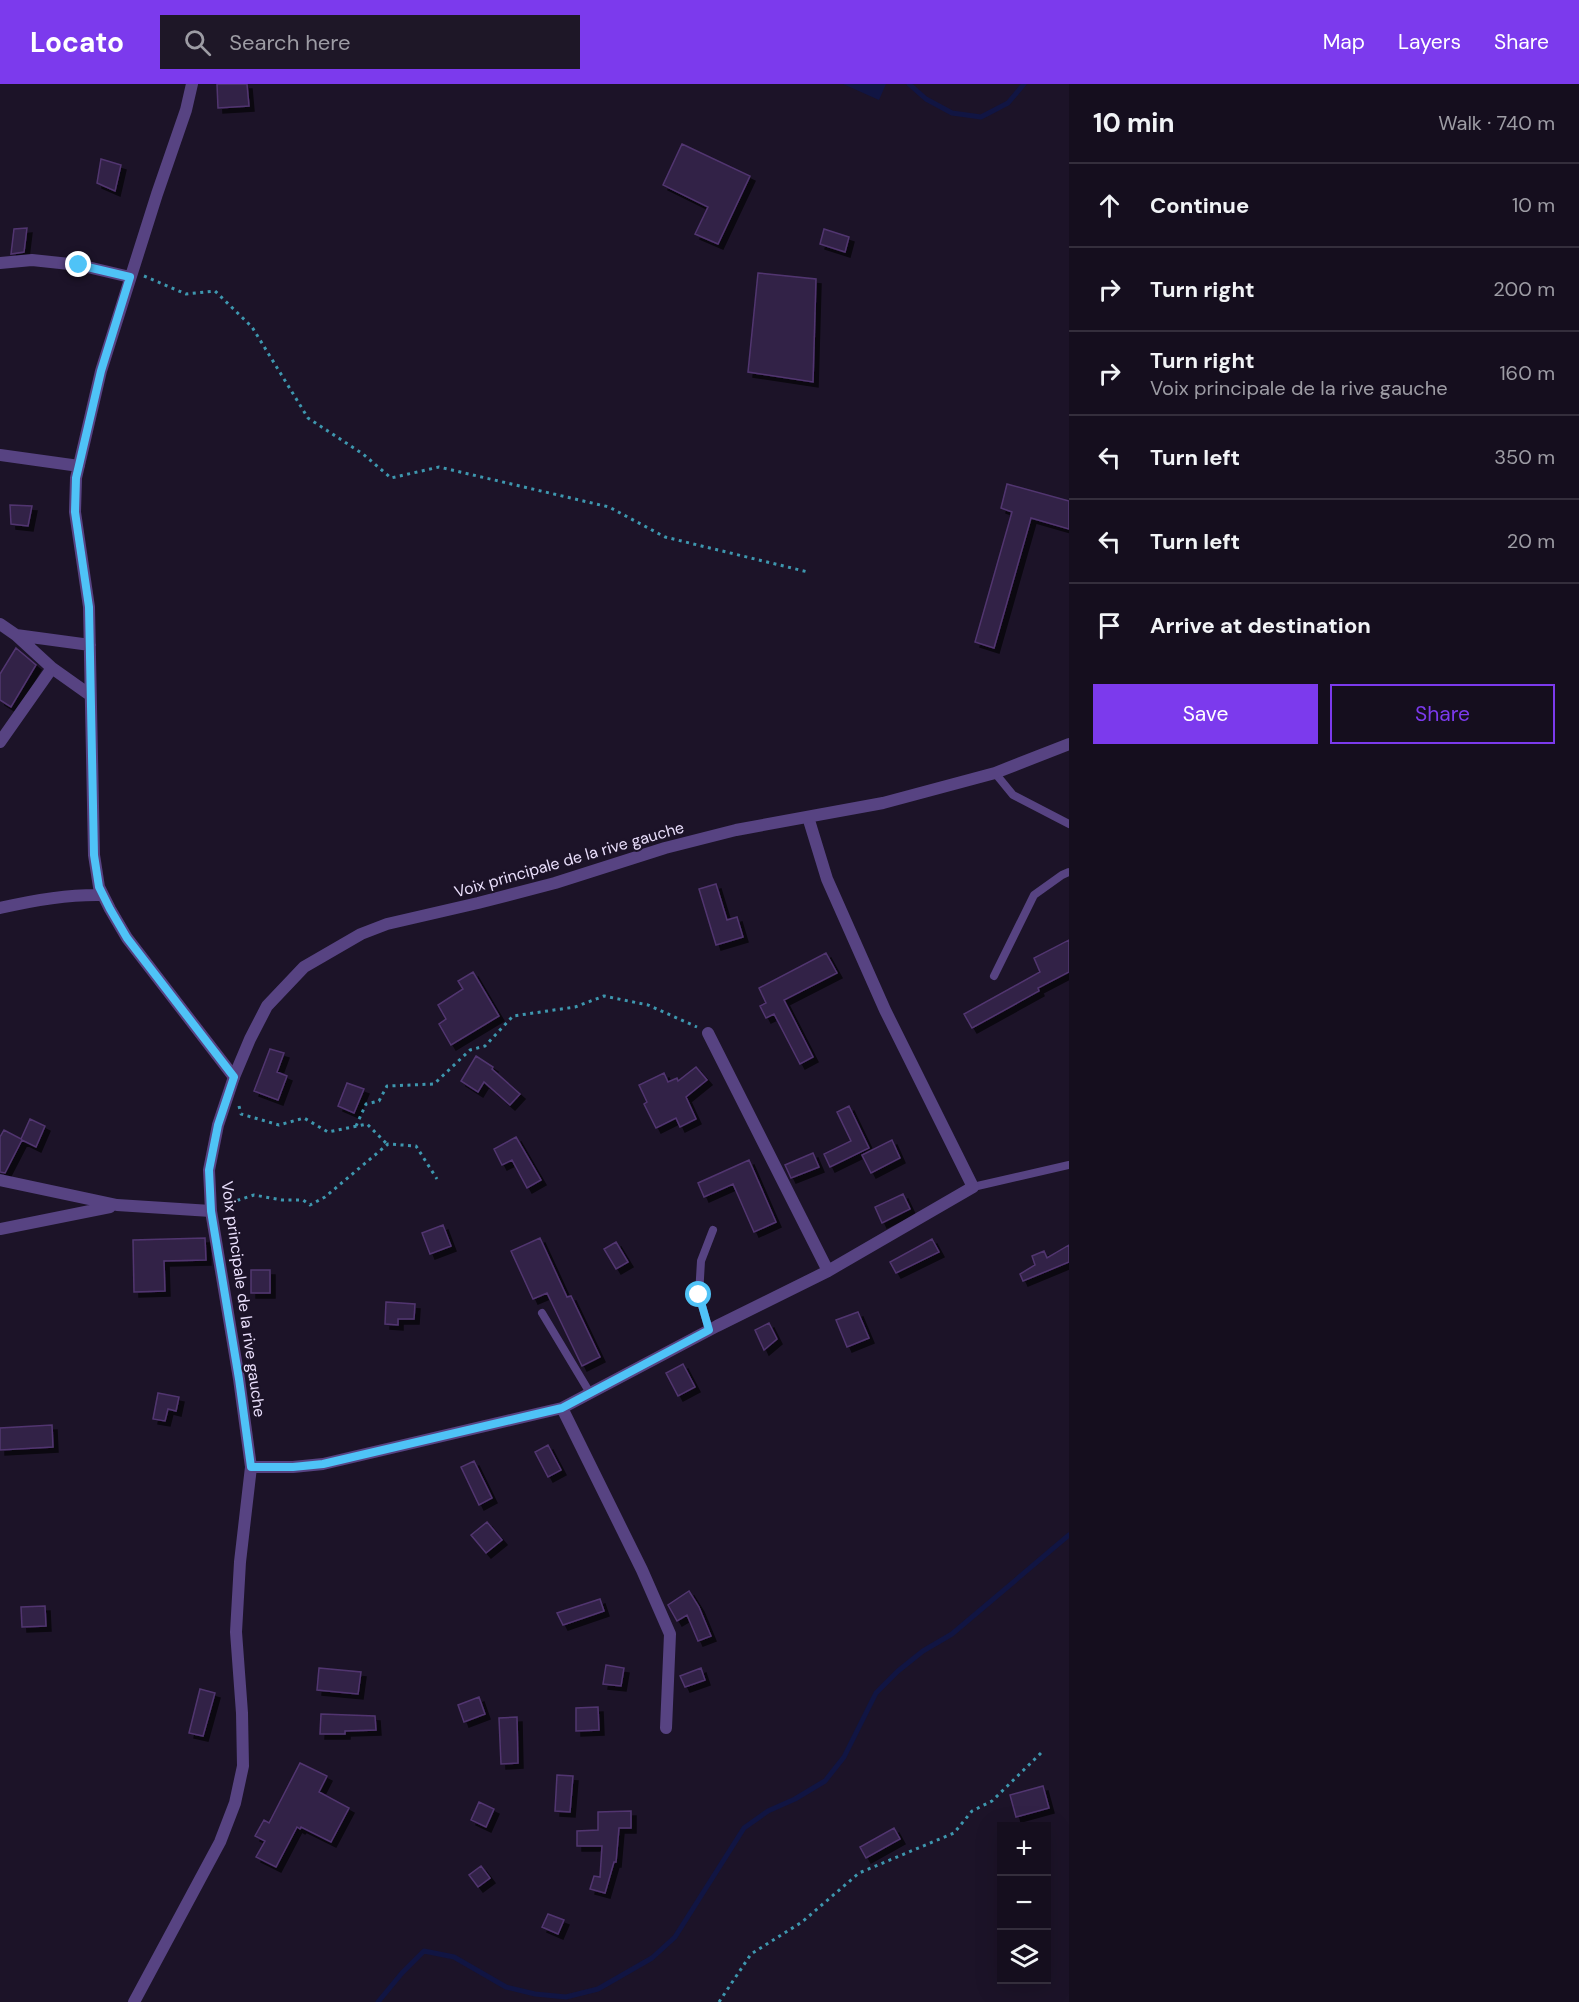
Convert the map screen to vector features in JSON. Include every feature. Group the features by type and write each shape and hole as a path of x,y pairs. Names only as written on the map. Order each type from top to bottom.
{"street":[{"path":"192,84 186,110 101,371 79,466 75,512 89,607 94,855 99,887 127,938 234,1077"},
{"path":"0,263 32,260 79,265 130,277"},
{"path":"0,455 79,466"},
{"path":"0,624 16,635 52,668 90,695"},
{"path":"16,635 90,645"},
{"path":"0,742 52,668"},
{"name":"Voix principale de la rive gauche","path":"134,2002 220,1842 235,1803 243,1766 236,1632 240,1562 251,1467 211,1211 209,1170 218,1125 234,1077 267,1006 304,967 360,934 387,924 555,883 665,848 736,830 883,803 995,773 1069,744"},
{"path":"251,1467 323,1464 562,1408 709,1330 828,1271 974,1187 880,999 826,879 808,817"},
{"path":"0,908 41,899 103,895"},
{"path":"708,1033 828,1271"},
{"path":"0,1180 117,1205 211,1211"},
{"path":"0,1229 117,1205"},
{"path":"562,1408 642,1570 670,1634 666,1728"}],"lane":[{"path":"995,773 1013,795 1069,824"},
{"path":"994,976 1034,895 1069,872"},
{"path":"974,1187 1069,1166"},
{"path":"709,1330 699,1295 701,1261 713,1230"},
{"path":"542,1313 590,1393"}],"path":[{"path":"130,277 144,276 186,294 215,291 252,327 308,418 363,454 391,478 439,467 609,507 665,537 808,572"},
{"path":"356,1126 366,1104 379,1101 387,1086 434,1084 470,1050 485,1046 513,1016 575,1007 604,996 648,1005 708,1033"},
{"path":"239,1105 241,1114 279,1125 304,1118 328,1132 367,1124 388,1144 416,1146 437,1179"},
{"path":"211,1211 232,1201 254,1195 282,1200 303,1200 310,1205 325,1197 388,1144"},
{"path":"719,2002 751,1954 802,1922 859,1873 954,1833 972,1811 992,1802 1042,1751"}],"shaded area":[{"path":"843,84 886,84 879,100"}],"building":[{"path":"217,84 247,84 249,106 218,108"},
{"path":"682,144 750,176 718,244 695,234 708,207 663,185"},
{"path":"101,159 121,165 115,191 97,183"},
{"path":"27,228 24,252 11,254 14,229"},
{"path":"824,229 849,237 845,252 820,244"},
{"path":"758,273 816,279 813,382 748,372"},
{"path":"1007,484 1069,501 1069,529 1031,518 994,648 975,642 1012,512 1001,508"},
{"path":"10,505 32,506 28,526 11,524"},
{"path":"16,648 36,665 11,707 0,700 0,674"},
{"path":"716,884 727,920 737,917 743,937 716,945 699,889"},
{"path":"1069,940 1069,972 972,1028 964,1014 1040,972 1034,958"},
{"path":"826,953 837,973 784,1000 813,1057 800,1064 774,1014 766,1018 760,1006 766,1003 759,988"},
{"path":"473,972 499,1016 451,1045 439,1024 446,1019 438,1005 463,989 458,981"},
{"path":"270,1049 284,1053 277,1072 287,1076 278,1100 254,1091"},
{"path":"476,1056 493,1067 492,1069 520,1094 510,1105 484,1082 478,1092 461,1081"},
{"path":"696,1067 707,1080 686,1097 696,1119 680,1127 676,1118 656,1128 644,1104 647,1102 639,1085 664,1073 668,1082 677,1078 678,1081"},
{"path":"347,1083 364,1089 354,1113 338,1106"},
{"path":"849,1106 869,1148 830,1167 824,1154 851,1141 837,1112"},
{"path":"30,1119 45,1126 36,1147 22,1140 5,1173 0,1172 0,1137 4,1130 21,1139"},
{"path":"516,1137 541,1180 527,1188 512,1160 502,1165 494,1149"},
{"path":"892,1140 900,1158 871,1173 862,1155"},
{"path":"813,1153 819,1167 791,1178 785,1165"},
{"path":"749,1160 776,1222 754,1232 733,1184 704,1197 698,1183"},
{"path":"903,1194 910,1209 882,1223 875,1207"},
{"path":"443,1225 451,1246 430,1254 422,1233"},
{"path":"205,1238 206,1260 164,1261 165,1291 134,1292 133,1240"},
{"path":"540,1238 567,1297 571,1296 600,1357 582,1366 547,1293 533,1299 511,1251"},
{"path":"932,1239 939,1252 896,1273 890,1262"},
{"path":"616,1242 628,1262 616,1269 604,1249"},
{"path":"1069,1245 1069,1262 1023,1281 1020,1274 1035,1265 1032,1256 1044,1251 1047,1258"},
{"path":"251,1270 270,1270 270,1293 251,1293"},
{"path":"386,1302 415,1304 414,1319 398,1319 398,1325 385,1324"},
{"path":"858,1312 869,1338 847,1347 836,1320"},
{"path":"769,1323 777,1339 764,1350 755,1330"},
{"path":"683,1364 695,1387 678,1396 666,1373"},
{"path":"158,1393 179,1397 176,1411 168,1409 165,1421 153,1419"},
{"path":"52,1425 53,1447 0,1450 0,1428"},
{"path":"548,1445 561,1470 548,1477 535,1452"},
{"path":"474,1461 492,1498 479,1505 461,1467"},
{"path":"487,1522 502,1540 486,1553 471,1535"},
{"path":"689,1591 699,1607 711,1636 698,1641 687,1615 677,1621 668,1605"},
{"path":"600,1599 604,1611 563,1625 557,1613"},
{"path":"45,1606 46,1626 22,1627 21,1607"},
{"path":"606,1665 624,1668 621,1686 603,1684"},
{"path":"319,1668 361,1672 358,1694 317,1690"},
{"path":"701,1668 705,1680 685,1687 680,1676"},
{"path":"200,1689 215,1693 203,1736 189,1733"},
{"path":"479,1697 485,1714 464,1722 458,1705"},
{"path":"598,1707 599,1730 576,1731 576,1708"},
{"path":"321,1714 375,1716 376,1730 320,1734"},
{"path":"517,1717 518,1763 501,1764 499,1718"},
{"path":"300,1763 327,1776 319,1792 349,1808 331,1842 297,1827 276,1867 256,1857 265,1841 255,1836 264,1820 269,1823"},
{"path":"557,1775 573,1776 570,1812 555,1811"},
{"path":"1043,1786 1049,1808 1016,1817 1010,1795"},
{"path":"479,1802 494,1809 486,1827 471,1820"},
{"path":"631,1811 631,1828 619,1828 616,1862 614,1862 605,1893 590,1889 594,1876 600,1877 602,1846 577,1846 577,1831 598,1830 598,1812"},
{"path":"894,1828 900,1839 866,1858 860,1847"},
{"path":"481,1866 490,1878 478,1887 469,1875"},
{"path":"548,1914 564,1920 558,1934 542,1927"}],"waterway":[{"path":"909,84 926,99 952,113 981,117 1008,103 1024,84"},
{"path":"378,2002 424,1951 454,1957 506,1987 535,1994 566,1997 598,1989 652,1958 675,1937 744,1828 768,1811 795,1799 825,1781 844,1757 876,1693 898,1671 923,1651 952,1634 1069,1535"}],"route":[{"path":"79,265 130,277 101,371 76,478 75,512 89,607 94,855 99,887 127,938 234,1077 218,1125 209,1170 211,1211 251,1467 323,1464 562,1408 709,1330 699,1295"}]}
